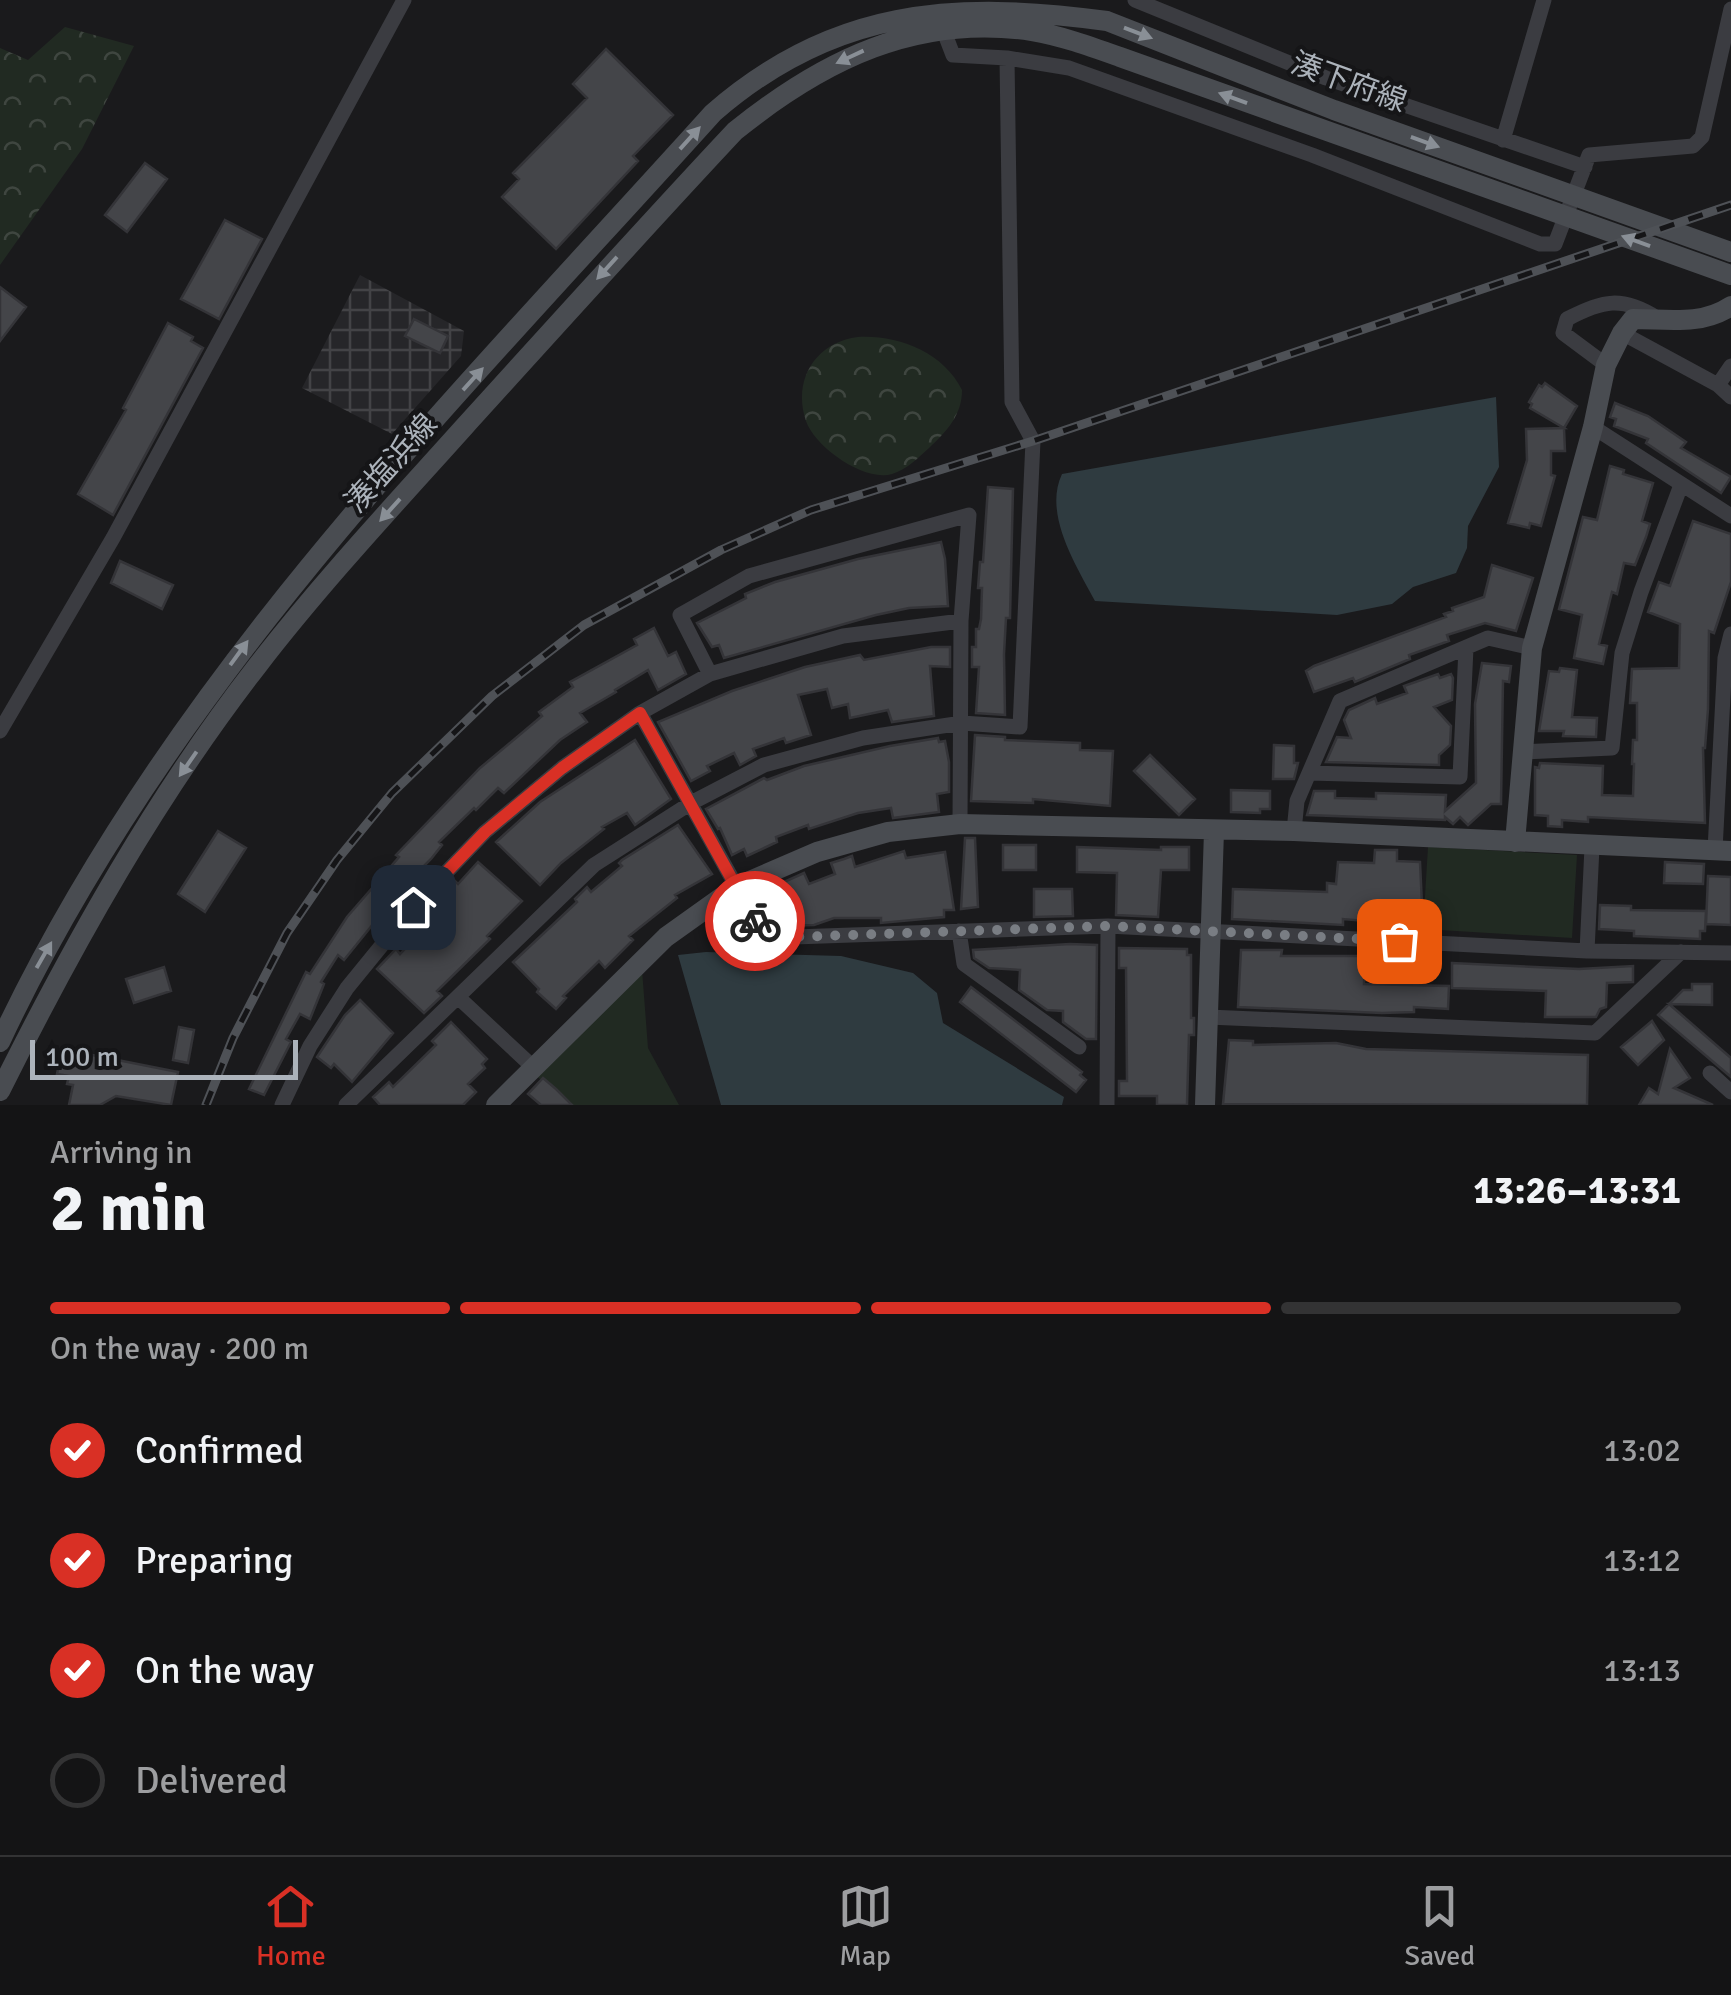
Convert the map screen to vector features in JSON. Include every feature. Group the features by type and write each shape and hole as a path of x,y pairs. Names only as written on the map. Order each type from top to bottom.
{"main road":[{"name":"湊下府線","path":"940,2 996,1 1107,21 1334,110 1731,252"},
{"path":"940,2 943,29"},
{"name":"湊塩浜線","path":"0,1042 46,952 162,763 244,646 350,513 726,101 769,67 815,41 940,2"},
{"name":"湊下府線","path":"943,29 1034,31 1078,43 1729,275"},
{"name":"湊塩浜線","path":"0,1090 45,1000 105,895 180,775 256,667 323,584 735,131 780,95 858,52 894,39 943,29"},
{"path":"1514,842 1532,648 1593,427 1606,365 1633,319 1696,320 1717,316 1731,306"},
{"path":"496,1105 666,937 736,887 817,852 888,832 960,824 1294,831 1723,850"},
{"path":"1204,1105 1214,831"}],"street":[{"path":"0,731 114,538 404,0"},
{"path":"1135,0 1326,78 1585,167"},
{"path":"1503,140 1544,0"},
{"path":"943,29 954,55 1007,58 1068,68 1312,155 1540,244 1555,244 1589,155 1693,146 1702,136 1712,108 1731,8"},
{"path":"346,1105 594,865 691,803 764,764 863,738 962,723 1020,727 1033,441 1012,402 1007,58"},
{"path":"1712,108 1731,110"},
{"path":"1606,365 1563,333 1567,319 1614,302 1633,303 1658,319"},
{"path":"1622,333 1724,391 1731,366"},
{"path":"1593,427 1731,516"},
{"path":"1520,752 1612,748 1622,653 1640,592 1681,485"},
{"path":"710,674 680,615 749,576 969,516 961,621 960,824"},
{"path":"282,1105 310,1046 347,988 413,907 485,832 562,768 640,713 710,674 843,636 961,621"},
{"path":"1294,831 1297,801 1340,701 1488,638 1532,648"},
{"path":"1723,850 1730,642"},
{"path":"1309,773 1460,777 1466,648"},
{"path":"640,713 765,938 1108,926 1587,951 1731,953"},
{"path":"1587,951 1592,847"},
{"path":"1107,1105 1108,926"},
{"path":"959,931 964,964 1080,1047"},
{"path":"1208,1017 1595,1033 1681,952"},
{"path":"459,998 533,1067"},
{"path":"1710,1073 1731,1092 1722,1105"}],"shaded area":[{"path":"360,275 464,331 461,356 392,434 302,388"},
{"path":"1496,397 1499,467 1468,526 1467,548 1456,573 1413,587 1392,604 1337,615 1095,601 1064,539 1056,506 1062,474"},
{"path":"706,952 841,956 913,973 937,993 943,1023 1064,1097 1062,1105 721,1105 678,955"}],"green space":[{"path":"65,27 134,46 82,149 0,265 0,48 28,60"},
{"path":"888,339 918,348 943,365 962,390 956,415 947,429 917,459 892,474 868,473 830,451 811,431 802,406 805,378 819,355 843,340"},
{"path":"1428,847 1577,855 1572,938 1423,929"},
{"path":"641,957 648,1048 679,1105 568,1105 528,1068"}],"building":[{"path":"606,49 673,115 633,156 638,161 556,249 502,197 519,179 513,173 587,98 573,84"},
{"path":"145,163 167,179 127,232 105,215"},
{"path":"225,220 262,239 219,319 181,299"},
{"path":"0,287 26,307 0,341"},
{"path":"414,319 448,336 440,353 405,336"},
{"path":"168,323 193,337 191,341 203,348 113,515 78,494 126,410 123,408"},
{"path":"1545,383 1577,406 1564,428 1530,408 1529,402 1539,385"},
{"path":"1615,403 1648,416 1686,442 1681,448 1731,477 1721,493 1646,443 1648,439 1614,426 1616,419 1610,417"},
{"path":"1564,428 1565,451 1551,451 1551,475 1555,476 1541,526 1530,523 1529,528 1508,523 1527,460 1526,429"},
{"path":"1610,466 1653,483 1642,521 1650,524 1646,537 1635,565 1624,563 1617,594 1612,592 1599,644 1607,646 1603,664 1574,658 1582,615 1559,609 1583,517 1597,520"},
{"path":"988,487 1013,489 1010,618 1006,618 1004,654 1005,715 976,713 979,667 972,667 972,647 976,647 976,629 981,619 982,588 978,588"},
{"path":"1693,521 1731,534 1731,582 1714,633 1709,631 1703,748 1705,823 1588,817 1588,822 1562,820 1562,827 1548,826 1548,816 1535,815 1535,767 1539,768 1540,763 1603,766 1602,795 1633,796 1637,703 1630,703 1632,669 1679,668 1680,624 1648,612 1659,582 1670,586"},
{"path":"941,542 948,606 876,615 724,658 719,645 712,647 697,623 746,598 745,594 775,582"},
{"path":"120,561 173,585 162,609 111,583"},
{"path":"1492,565 1533,578 1516,631 1485,623 1447,635 1449,641 1409,655 1410,659 1355,682 1353,678 1314,692 1306,671 1446,617 1444,614 1452,608 1484,597"},
{"path":"654,628 668,656 676,652 686,674 658,690 648,670 615,690 580,713 587,722 560,740 504,793 498,788 474,808 384,906 344,960 338,955 321,982 324,984 310,1019 300,1014 286,1039 291,1042 264,1095 249,1089 306,972 310,974 347,917 399,857 396,855 480,768 542,716 539,712 573,687 570,682 637,645 634,639"},
{"path":"950,647 950,667 930,666 934,716 892,722 888,710 850,718 848,704 832,708 827,689 798,695 811,735 786,743 784,738 753,749 756,756 740,765 734,753 707,766 710,771 691,781 658,722 732,691 805,667 860,655 864,660"},
{"path":"1482,663 1511,666 1509,682 1503,681 1501,804 1491,804 1468,825 1460,817 1453,824 1445,817 1307,815 1314,791 1335,791 1335,798 1376,799 1376,793 1446,795 1445,811 1476,783 1475,704"},
{"path":"1560,668 1577,670 1572,717 1597,718 1596,737 1539,731 1549,671 1559,672"},
{"path":"1438,674 1440,678 1451,674 1453,678 1452,700 1434,707 1451,726 1450,745 1439,755 1439,765 1326,762 1337,737 1351,738 1344,720 1349,710 1375,698 1377,704 1407,693 1404,686"},
{"path":"975,735 1080,743 1080,750 1113,751 1110,806 1033,799 1033,803 971,801"},
{"path":"938,738 939,742 945,741 949,762 949,792 937,794 939,812 893,818 891,808 858,813 776,837 777,842 747,856 744,849 732,855 706,809 764,778"},
{"path":"635,740 671,799 635,825 627,813 602,827 540,885 496,842 540,802"},
{"path":"1274,745 1294,746 1294,763 1298,763 1294,779 1273,779"},
{"path":"1150,755 1195,799 1179,815 1134,771"},
{"path":"1231,790 1270,791 1270,809 1260,809 1260,813 1231,812"},
{"path":"678,825 712,874 675,895 677,898 629,936 633,940 605,968 599,961 563,996 566,998 556,1009 513,962 577,902 575,899 587,887 591,892 622,866 622,860"},
{"path":"218,831 246,848 205,912 178,894"},
{"path":"965,838 975,838 978,907 961,909"},
{"path":"1003,845 1036,845 1036,870 1003,870"},
{"path":"1077,847 1189,847 1189,870 1161,870 1158,917 1116,915 1117,873 1077,872"},
{"path":"1375,850 1397,850 1397,861 1420,862 1423,926 1343,919 1343,925 1232,919 1233,889 1327,892 1327,883 1336,884 1338,862 1374,863"},
{"path":"904,851 906,858 945,852 954,910 944,910 944,917 881,923 881,918 834,918 814,925 781,926 781,910 766,916 755,895 804,873 809,884 835,874 831,863 852,856 855,867"},
{"path":"478,862 522,901 437,991 442,996 424,1013 377,969 396,949 400,954 428,924 419,917 454,880 458,884"},
{"path":"1665,862 1704,864 1703,884 1664,883"},
{"path":"1708,876 1731,877 1731,925 1706,924"},
{"path":"1034,889 1072,889 1073,916 1034,917"},
{"path":"1600,905 1631,906 1631,910 1706,911 1705,931 1700,931 1700,939 1634,936 1634,931 1599,929"},
{"path":"1097,945 1096,1039 1086,1039 1063,1022 1063,1011 1047,1010 1019,990 1020,970 989,968 974,958 973,950"},
{"path":"1119,948 1187,949 1187,955 1191,955 1194,1035 1189,1035 1187,1105 1157,1105 1157,1096 1119,1096 1119,1081 1127,1081 1126,968 1119,968"},
{"path":"1241,950 1282,950 1281,956 1365,956 1364,984 1449,986 1448,1009 1414,1007 1414,1012 1382,1013 1238,1007"},
{"path":"1452,963 1579,969 1633,966 1633,982 1607,983 1606,1007 1596,1017 1545,1017 1546,991 1452,988"},
{"path":"164,967 171,991 134,1003 126,979"},
{"path":"1692,984 1712,984 1712,1005 1669,1004 1683,990 1692,990"},
{"path":"971,987 1082,1072 1080,1075 1086,1080 1076,1092 960,1002"},
{"path":"360,1000 393,1033 352,1082 334,1064 331,1068 317,1057"},
{"path":"1669,1004 1731,1058 1731,1077 1658,1015"},
{"path":"1652,1021 1664,1040 1638,1065 1621,1047"},
{"path":"451,1022 487,1059 482,1064 485,1068 468,1084 476,1092 463,1105 380,1105 373,1097 389,1082 393,1087 436,1045 432,1041"},
{"path":"179,1027 194,1030 188,1063 173,1060"},
{"path":"1229,1040 1253,1041 1253,1045 1336,1043 1366,1049 1588,1055 1587,1105 1223,1104"},
{"path":"62,1049 178,1072 171,1105 116,1096 100,1105 69,1105 73,1085 67,1084 69,1076 57,1074"},
{"path":"1670,1049 1690,1078 1674,1088 1713,1105 1639,1105 1649,1088 1658,1094"},
{"path":"543,1078 572,1105 541,1105 528,1094"}],"railway":[{"path":"206,1105 233,1038 287,933 337,860 392,793 492,696 584,625 721,550 811,510 1033,441 1731,205"}],"way so far":[{"path":"755,921 765,938 1108,926 1399,941"}],"route":[{"path":"413,907 485,832 562,768 640,713 755,921"}]}
